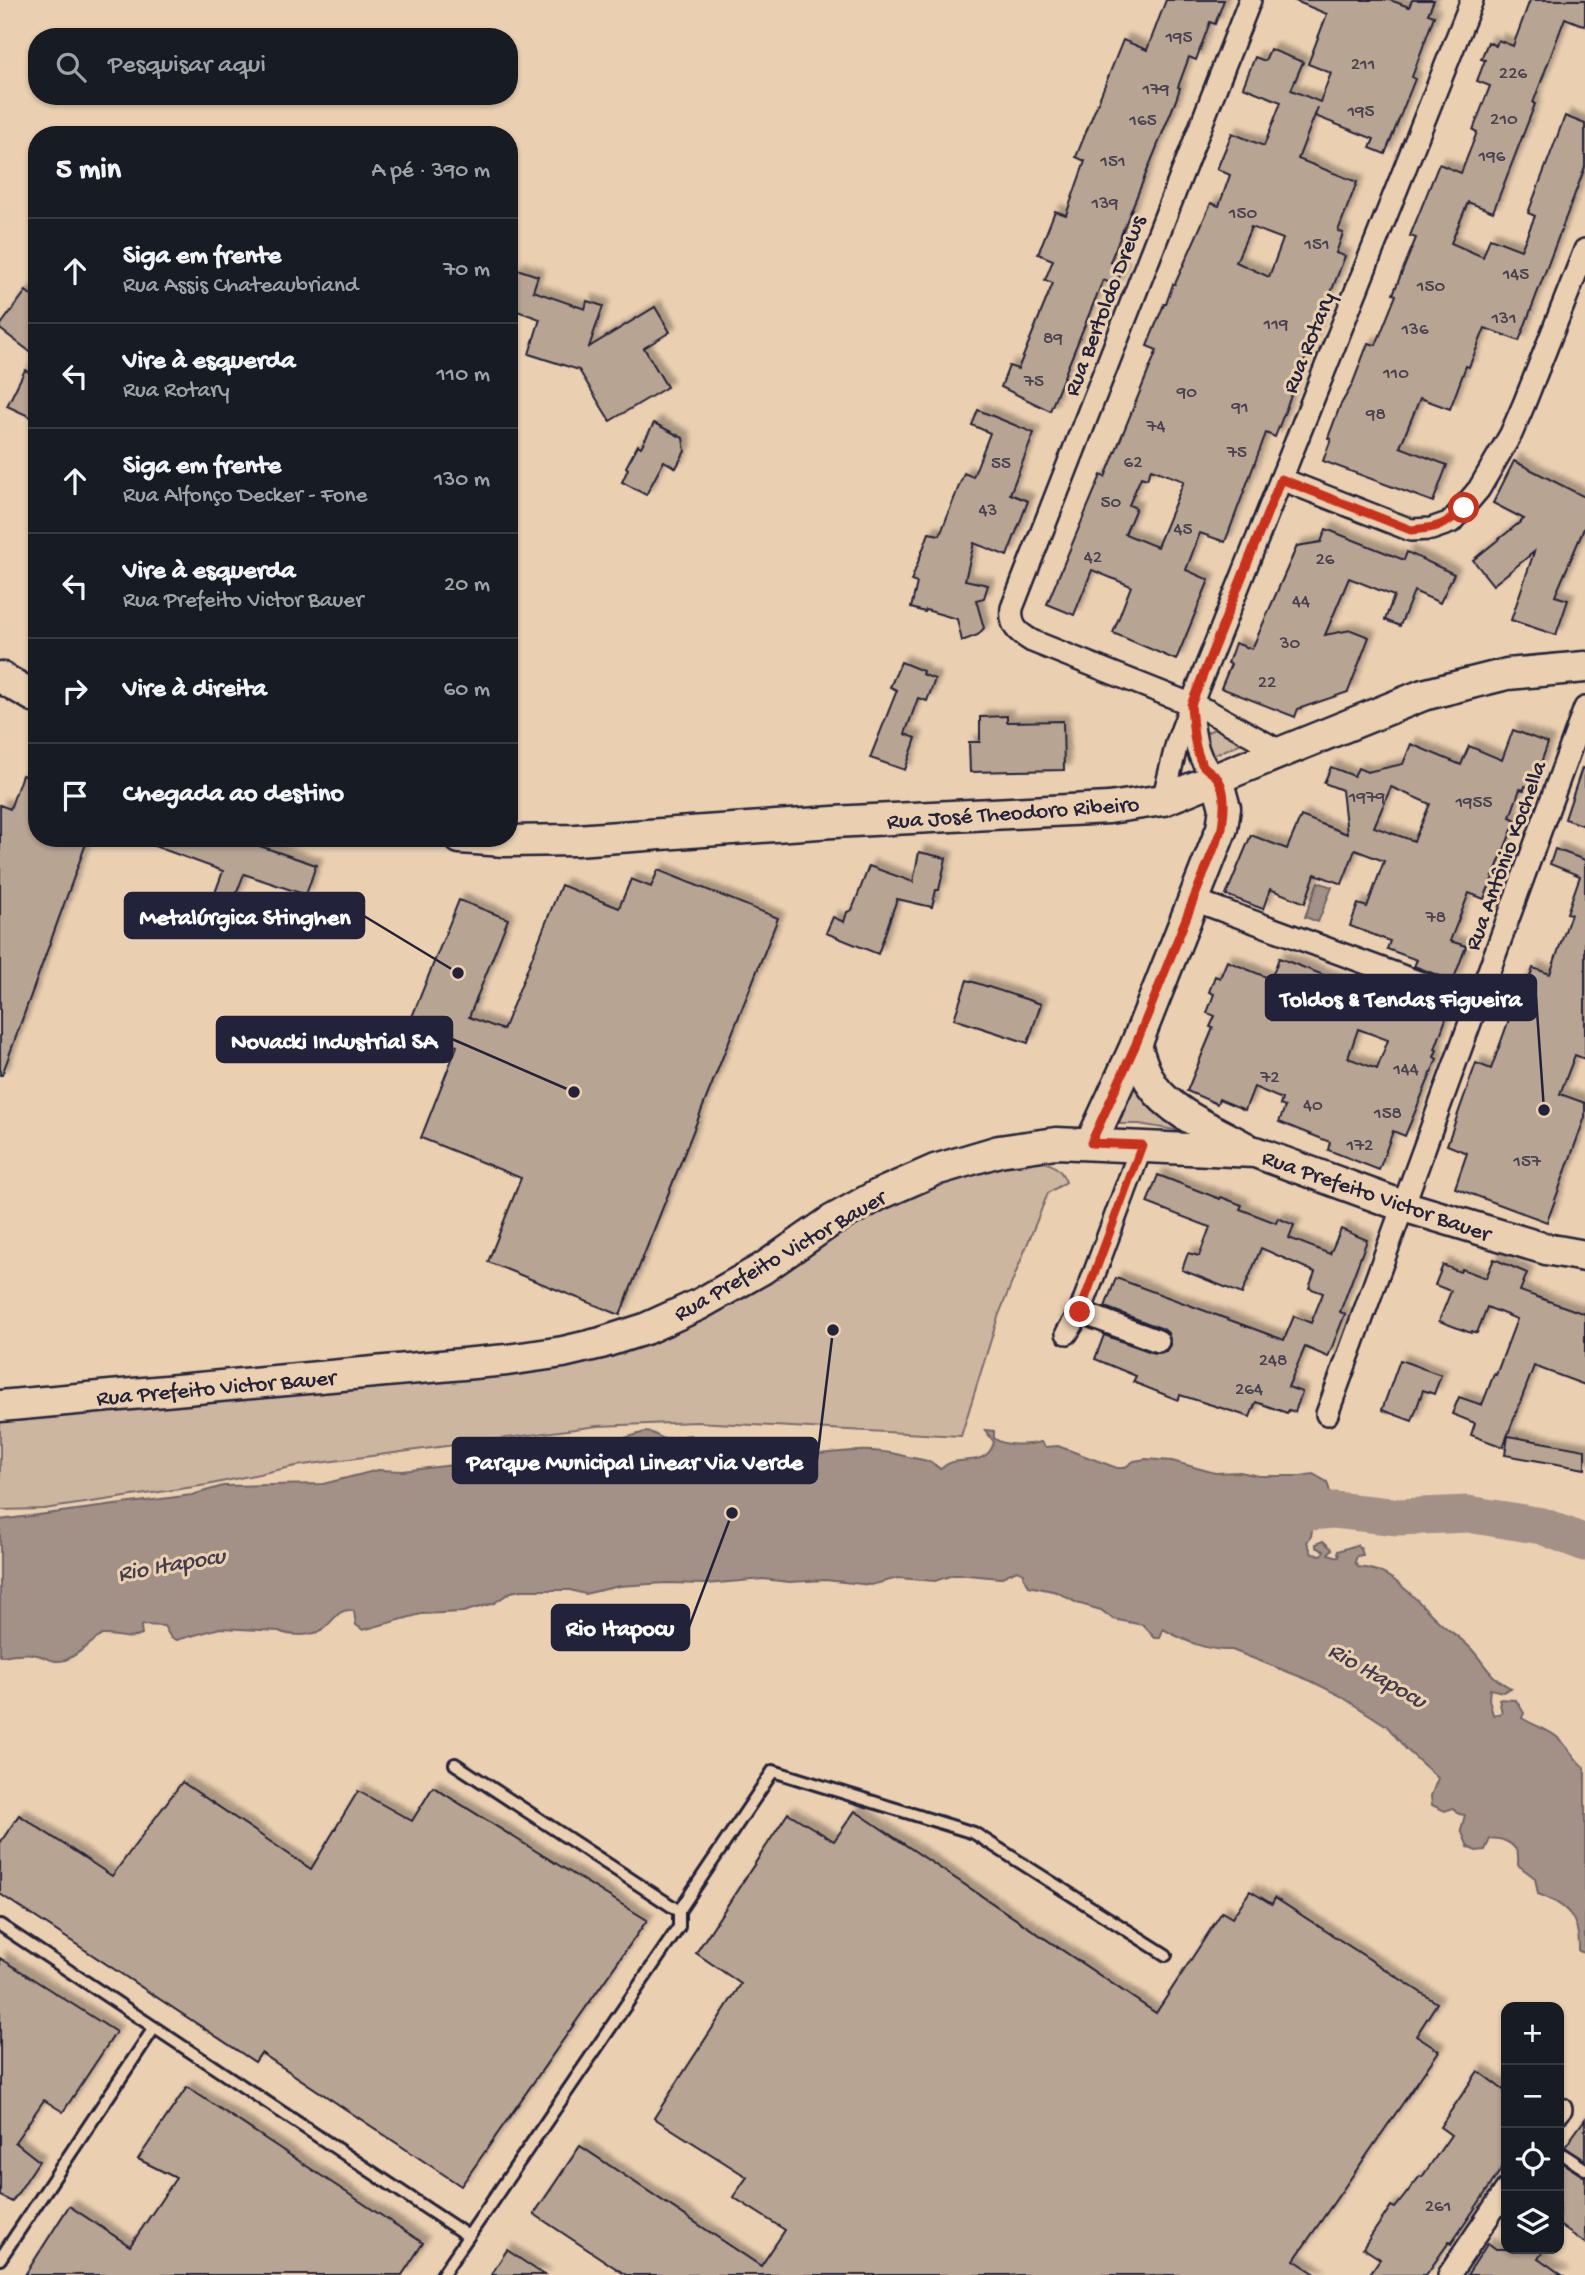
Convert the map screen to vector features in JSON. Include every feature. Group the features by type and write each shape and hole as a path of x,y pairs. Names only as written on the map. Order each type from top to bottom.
{"main road":[{"name":"Rua José Theodoro Ribeiro","path":"518,841 576,840 847,821 1109,808 1163,800 1423,695 1507,674 1585,667"},
{"path":"0,677 28,693"},
{"path":"1091,1143 1136,1045 1222,828 1225,808 1217,779"},
{"path":"1136,1045 1144,1071 1154,1088 1168,1103 1255,1152"},
{"name":"Rua Prefeito Victor Bauer","path":"0,1406 507,1360 601,1343 645,1329 700,1304 762,1269 831,1221 878,1195 935,1170 999,1151 1056,1143 1255,1152 1403,1206 1546,1249 1585,1256"}],"street":[{"name":"Rua Bertoldo Drews","path":"1191,705 1032,640 1015,629 1011,619 1012,608 1250,0"},
{"name":"Rua Rotary","path":"1163,800 1177,743 1191,705 1472,0"},
{"path":"1281,479 1411,530 1431,529 1451,522 1479,489 1511,434 1585,250"},
{"name":"Rua Rotary","path":"1191,705 1194,738 1203,765 1217,779"},
{"path":"1191,705 1208,711 1283,753"},
{"name":"Rua Antônio Kochella","path":"1327,1414 1585,708"},
{"path":"1194,900 1478,1004"},
{"path":"1067,1333 1080,1312 1142,1145"},
{"path":"1080,1312 1158,1341"},
{"path":"1449,2275 1505,2191"}],"lane":[{"path":"455,1764 679,1911"},
{"path":"442,2275 678,1927 679,1911 773,1771 974,1833 1166,1955"},
{"path":"0,1926 468,2236"},
{"path":"0,2259 154,2028"},
{"path":"1564,2155 1585,2169"}],"shaded area":[{"path":"1218,727 1247,741 1204,759 1202,748 1206,733"},
{"path":"1134,1086 1187,1132 1139,1124 1119,1124"},
{"path":"1033,1160 1053,1166 1061,1172 1066,1182 1048,1193 998,1317 961,1436 696,1422 597,1426 296,1466 207,1485 44,1509 0,1510 0,1418 557,1366 881,1207 937,1184 1010,1163"}],"water":[{"path":"1318,882 1332,887 1318,922 1305,917"},
{"path":"985,1430 994,1431 994,1438 1004,1443 1041,1442 1045,1447 1058,1446 1117,1468 1146,1459 1172,1461 1215,1473 1240,1472 1259,1476 1313,1474 1327,1482 1332,1499 1314,1518 1311,1536 1307,1542 1312,1554 1322,1555 1324,1551 1316,1547 1316,1544 1323,1541 1332,1549 1328,1554 1339,1557 1338,1551 1357,1545 1363,1555 1357,1556 1355,1562 1358,1567 1372,1569 1396,1581 1467,1645 1495,1677 1511,1688 1503,1692 1490,1689 1489,1699 1493,1715 1502,1713 1499,1699 1516,1700 1524,1713 1522,1718 1558,1738 1585,1768 1585,1953 1579,1951 1577,1930 1570,1914 1557,1903 1538,1894 1535,1878 1518,1865 1518,1854 1512,1845 1490,1839 1485,1850 1476,1851 1468,1847 1461,1830 1465,1815 1459,1814 1453,1808 1445,1811 1432,1805 1431,1796 1438,1778 1406,1749 1387,1726 1339,1695 1311,1681 1232,1650 1196,1644 1163,1629 1160,1638 1155,1638 1143,1625 1113,1619 1101,1610 1077,1603 1057,1592 1029,1586 1024,1573 1017,1570 1000,1578 953,1575 935,1581 898,1578 871,1585 825,1580 789,1582 763,1579 706,1584 619,1586 585,1594 570,1590 521,1590 511,1592 494,1603 463,1612 421,1614 363,1630 356,1625 354,1611 348,1610 338,1614 323,1629 309,1634 220,1628 177,1640 171,1638 164,1626 143,1625 142,1635 102,1635 61,1661 29,1653 0,1656 0,1520 192,1495 223,1486 323,1484 378,1470 403,1471 514,1453 532,1455 565,1451 608,1443 645,1432 664,1439 690,1435 701,1442 713,1438 738,1458 747,1447 784,1455 873,1451 923,1460 940,1469 955,1461 974,1460 986,1455 994,1442"}],"building":[{"path":"1166,0 1224,0 1215,24 1210,22 1196,60 1189,57 1176,100 1110,262 1123,268 1116,285 1103,280 1050,411 1001,387 1009,366 1018,369 1053,283 1045,280 1053,260 1038,254 1055,211 1066,215 1085,161 1076,157 1123,40 1147,50"},
{"path":"1293,0 1390,0 1409,7 1412,0 1434,0 1428,14 1434,16 1412,77 1415,79 1385,154 1370,148 1374,139 1315,116 1318,107 1298,159 1357,182 1338,231 1343,233 1336,253 1345,256 1275,437 1266,433 1225,542 1200,533 1186,570 1209,580 1176,660 1113,633 1131,586 1092,570 1074,615 1047,604 1101,475 1105,477 1157,350 1147,346 1164,304 1211,203 1219,206 1230,175 1217,169 1232,133 1264,146 1281,102 1243,87 1255,57 1265,61 1270,49 1303,62 1291,90 1320,102 1331,73 1308,64 1327,14","holes":["1251,227 1283,239 1269,277 1236,262","1151,469 1184,481 1157,547 1125,534 1136,508 1129,505 1141,477 1147,479"]},
{"path":"1530,0 1585,0 1585,26 1565,18 1493,212 1468,202 1451,243 1483,257 1490,238 1521,250 1535,216 1528,213 1565,116 1585,124 1585,167 1519,341 1485,328 1469,367 1466,366 1450,409 1420,398 1400,447 1447,465 1433,502 1323,461 1340,406 1352,385 1368,343 1376,345 1396,295 1393,294 1416,238 1410,236 1439,164 1461,173 1477,132 1473,130 1490,86 1477,81 1485,60 1481,59 1488,42 1496,46 1498,40 1513,46"},
{"path":"518,269 538,276 533,291 585,309 587,301 603,306 589,347 655,307 670,332 644,348 667,387 610,421 579,370 529,354 540,319 518,311"},
{"path":"26,291 28,350 0,329"},
{"path":"25,370 28,372 28,416 7,406"},
{"path":"978,410 1034,433 1010,494 1028,501 1007,556 974,543 965,580 988,585 984,598 976,600 984,628 978,635 962,641 957,619 911,608 917,583 911,581 929,533 940,535 964,473 973,477 990,433 972,425"},
{"path":"654,423 683,438 685,451 676,468 664,461 646,495 622,482 628,469 626,467"},
{"path":"1514,461 1585,497 1585,526 1555,596 1568,600 1556,635 1511,620 1534,552 1493,585 1473,560 1524,519 1493,503"},
{"path":"1326,529 1404,560 1407,552 1454,574 1440,603 1414,591 1400,626 1385,620 1394,596 1349,578 1325,635 1351,630 1369,637 1348,692 1298,709 1295,717 1221,688 1231,664 1228,663 1235,643 1252,649 1297,546 1321,542"},
{"path":"901,662 935,679 927,701 918,698 905,734 916,738 905,770 870,758 897,690 890,687"},
{"path":"1007,716 1007,722 1063,721 1064,770 970,772 969,742 980,742 980,717"},
{"path":"1513,730 1548,743 1532,788 1525,786 1524,790 1520,789 1510,817 1516,820 1484,899 1469,893 1450,941 1466,946 1453,981 1414,966 1417,960 1387,949 1390,941 1350,926 1358,904 1367,907 1384,861 1355,850 1342,884 1315,874 1305,903 1270,889 1263,909 1226,895 1251,835 1287,849 1301,816 1347,834 1342,790 1324,783 1331,767 1354,776 1358,768 1367,772 1403,764 1411,744 1461,765 1469,746 1502,760","holes":["1391,787 1430,804 1414,841 1374,827"]},
{"path":"1582,768 1585,769 1585,826 1565,819"},
{"path":"22,775 28,777 28,847 85,847 0,1075 0,805 10,809"},
{"path":"157,847 263,847 316,865 306,895 244,874 229,912 211,904 223,871"},
{"path":"1555,849 1585,860 1585,1059 1575,1055 1560,1094 1585,1103 1585,1117 1547,1222 1455,1188 1467,1153 1447,1145 1476,1063 1491,1069 1524,978 1529,979 1533,968 1550,974 1571,914 1567,913 1580,876 1550,864"},
{"path":"919,852 946,858 932,907 897,899 878,954 826,933 833,917 844,922 847,912 852,910 869,866 913,882"},
{"path":"658,870 778,918 620,1315 488,1262 521,1178 421,1138 457,1046 408,1027 459,900 508,919 469,1017 503,1030 561,885 619,908 631,879 651,887"},
{"path":"1279,958 1352,986 1355,977 1389,990 1384,1003 1415,1015 1419,1005 1447,1016 1435,1049 1437,1050 1434,1057 1437,1059 1405,1136 1393,1131 1379,1170 1328,1150 1330,1142 1279,1122 1285,1107 1280,1105 1282,1099 1254,1087 1245,1110 1219,1099 1217,1104 1187,1091 1213,1028 1210,1027 1215,1016 1207,1013 1214,994 1209,992 1215,976 1220,978 1227,961 1271,979","holes":["1358,1029 1388,1040 1377,1069 1348,1058"]},
{"path":"967,980 1041,1004 1028,1043 954,1019"},
{"path":"1158,1175 1242,1205 1240,1209 1276,1223 1278,1218 1294,1225 1289,1238 1330,1254 1341,1229 1367,1240 1340,1312 1345,1314 1328,1357 1305,1347 1288,1387 1302,1392 1295,1412 1289,1410 1287,1413 1256,1402 1250,1417 1180,1395 1178,1400 1133,1382 1136,1376 1095,1359 1104,1335 1154,1353 1166,1351 1170,1345 1168,1333 1163,1329 1105,1307 1116,1278 1284,1340 1294,1316 1311,1323 1323,1293 1309,1288 1315,1272 1261,1248 1242,1294 1182,1270 1188,1253 1199,1256 1210,1227 1147,1203"},
{"path":"1494,1259 1527,1273 1520,1291 1585,1314 1585,1385 1534,1366 1503,1447 1471,1435 1475,1423 1452,1414 1459,1397 1482,1405 1517,1319 1487,1307 1477,1333 1439,1321 1451,1291 1435,1285 1443,1265 1486,1278"},
{"path":"1400,1360 1441,1375 1434,1394 1423,1390 1412,1421 1382,1410"},
{"path":"1508,1436 1585,1450 1585,1469 1505,1455"},
{"path":"182,1782 311,1869 358,1791 412,1821 433,1787 647,1920 461,2186 261,2053 255,2062 0,1894 0,1843 19,1815 112,1876"},
{"path":"855,1811 1156,2013 1222,1912 1232,1918 1250,1891 1272,1904 1275,1898 1437,2003 1416,2036 1439,2051 1294,2260 1317,2275 626,2275 534,2214 580,2146 761,2266 785,2230 733,2197 747,2177 654,2118 741,1984 696,1953 788,1813 834,1841"},
{"path":"0,1958 116,2032 63,2112 44,2100 15,2142 39,2161 12,2202 0,2196"},
{"path":"1478,2071 1501,2088 1501,2169 1451,2244 1449,2242 1426,2275 1369,2275 1380,2259 1363,2248 1391,2206 1395,2208 1420,2176 1422,2177 1451,2135 1440,2127"},
{"path":"187,2087 423,2243 402,2275 25,2275 69,2206 130,2246 176,2178 138,2159"},
{"path":"1585,2119 1585,2160 1565,2147"},
{"path":"1564,2164 1585,2177 1585,2243 1564,2228"},
{"path":"1488,2243 1501,2249 1501,2254 1541,2254 1538,2258 1562,2275 1467,2275"},
{"path":"507,2250 544,2275 491,2275"}],"waterway":[{"name":"Rio Itapocu","path":"1273,1515 1334,1510 1398,1517 1468,1514 1542,1526 1585,1543"}],"place":[{"name":"Metalúrgica Stinghen","path":"458,973"},
{"name":"Novacki Industrial SA","path":"574,1092"},
{"name":"Toldos & Tendas Figueira","path":"1544,1110"},
{"name":"Parque Municipal Linear Via Verde","path":"833,1330"},
{"name":"Rio Itapocu","path":"732,1513"}],"route":[{"path":"1080,1312 1142,1145 1091,1143 1136,1044 1222,828 1225,808 1222,792 1217,779 1203,765 1194,738 1191,705 1281,479 1411,530 1431,529 1451,522 1464,508"}]}
